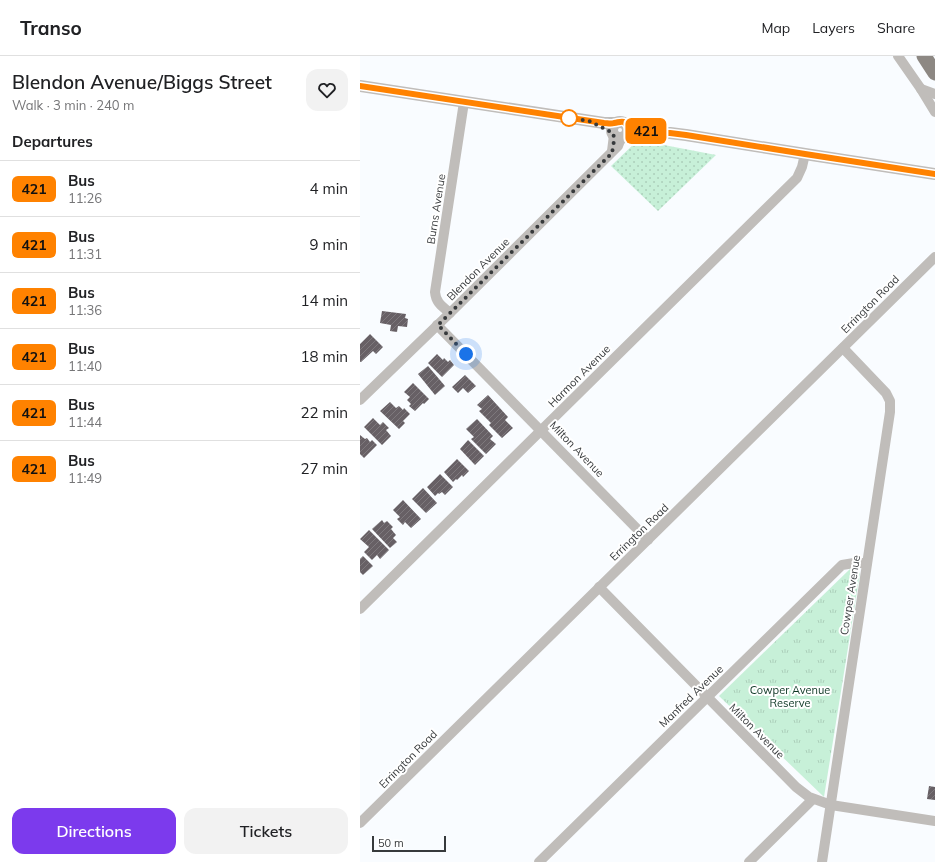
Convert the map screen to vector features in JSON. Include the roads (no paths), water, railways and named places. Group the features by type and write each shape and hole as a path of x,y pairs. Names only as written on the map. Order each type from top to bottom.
{"main road":[{"path":"924,56 935,73"}],"street":[{"path":"898,56 935,112"},
{"path":"360,86 589,121 620,132 670,133 686,135 935,174"},
{"path":"921,89 935,94"},
{"name":"Burns Avenue","path":"450,313 437,302 435,292 464,102"},
{"name":"Blendon Avenue","path":"360,400 612,153 618,146 620,132"},
{"name":"Harmon Avenue","path":"360,608 796,178 802,167 805,154"},
{"name":"Errington Road","path":"360,823 935,257"},
{"name":"Milton Avenue","path":"438,325 648,540"},
{"name":"Cowper Avenue","path":"822,862 890,412 890,401 886,393 843,348"},
{"name":"Manfred Avenue","path":"539,862 842,565 867,563"},
{"name":"Milton Avenue","path":"600,587 796,787 809,798 831,805 935,821"},
{"path":"750,862 813,799"}],"park label":[{"name":"Cowper Avenue Reserve","path":"790,696"}]}
